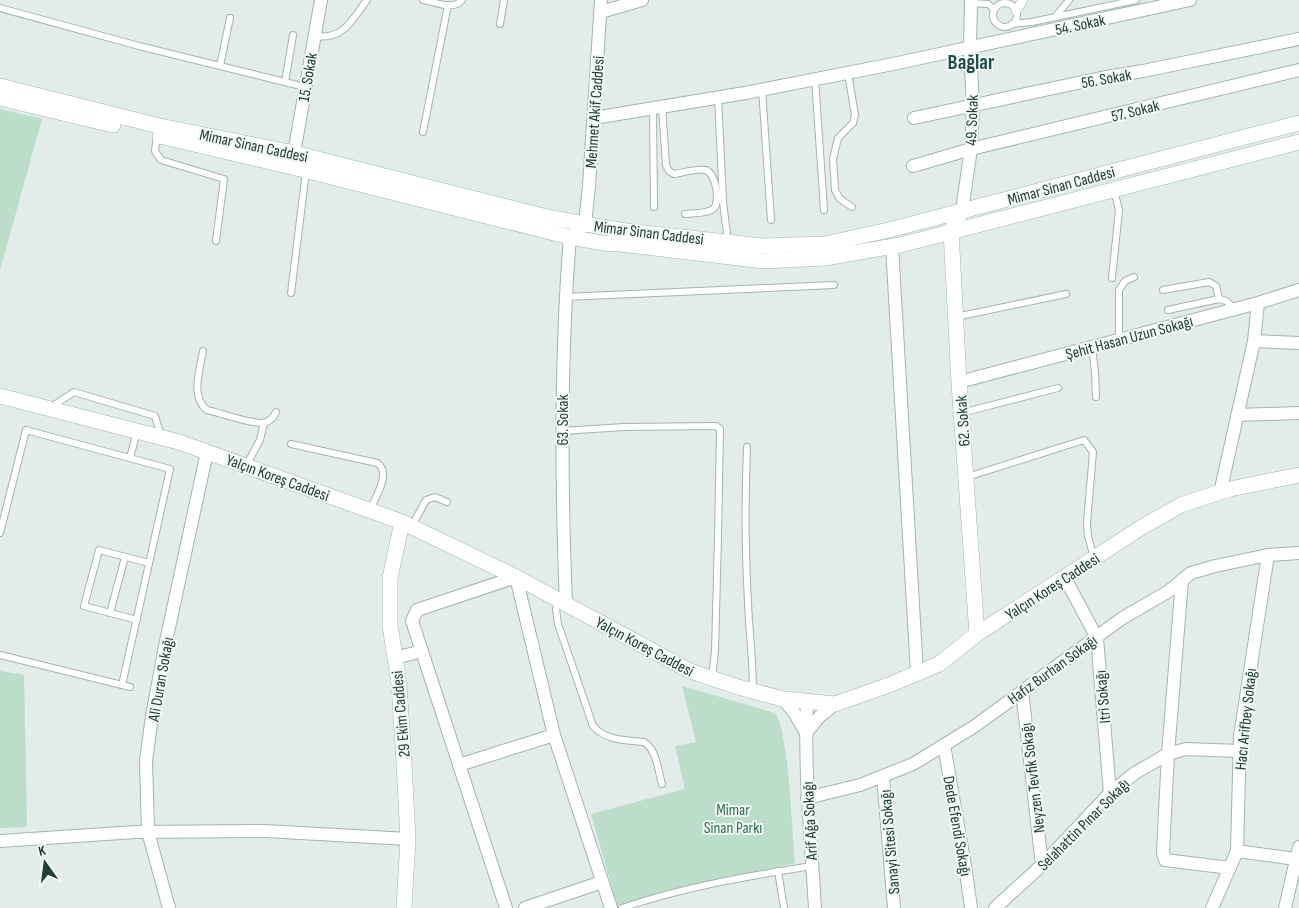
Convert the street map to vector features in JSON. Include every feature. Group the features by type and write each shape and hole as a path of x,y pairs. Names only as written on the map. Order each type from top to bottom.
{"main road":[{"name":"Mimar Sinan Caddesi","path":"0,86 155,125 294,153 543,216 626,231 762,246 825,244 890,230 1299,123"},
{"name":"Mimar Sinan Caddesi","path":"0,98 306,171 570,237 602,243 764,261 826,258 892,246 1299,142"},
{"path":"951,231 962,210"},
{"name":"62. Sokak","path":"951,231 976,634"},
{"name":"Yalçın Koreş Caddesi","path":"0,396 137,431 207,452 370,510 407,524 516,577 690,671 783,699 835,704 939,664 976,634 1142,527 1181,505 1220,493 1299,475"},
{"name":"29 Ekim Caddesi","path":"404,908 408,839 404,763 395,658 390,625 390,578 407,524"}],"street":[{"name":"15. Sokak","path":"294,153 321,0"},
{"path":"601,6 642,0"},
{"path":"1016,11 1023,0"},
{"name":"54. Sokak","path":"594,118 848,73 1190,0"},
{"name":"49. Sokak","path":"962,210 971,149 973,106 970,48 971,1"},
{"name":"Mehmet Akif Caddesi","path":"585,224 601,6"},
{"name":"56. Sokak","path":"914,118 1101,78 1299,39"},
{"name":"57. Sokak","path":"913,166 971,149 1299,70"},
{"path":"570,237 585,224"},
{"name":"63. Sokak","path":"562,602 562,432 565,297 570,237"},
{"path":"892,246 917,673"},
{"name":"Şehit Hasan Uzun Sokağı","path":"959,382 1258,303 1299,290"},
{"path":"1220,493 1254,340 1258,303"},
{"path":"1254,340 1299,343"},
{"path":"1238,415 1299,413"},
{"name":"Ali Duran Sokağı","path":"169,908 148,832 146,761 152,716 167,637 207,452"},
{"name":"Hafız Burhan Sokağı","path":"807,798 860,785 913,764 975,726 1121,619 1169,591 1191,573 1268,555 1299,553"},
{"name":"Hacı Arifbey Sokağı","path":"1212,908 1237,851 1239,751 1268,555"},
{"path":"506,908 412,621 417,610 516,577 554,735 611,908"},
{"name":"Itri Sokağı","path":"1065,578 1097,638 1110,793"},
{"path":"1182,580 1168,754 1163,852 1165,860 1230,868"},
{"path":"395,658 422,651"},
{"name":"Neyzen Tevfik Sokağı","path":"1022,691 1042,865"},
{"path":"783,699 794,712 806,733 820,716 835,704"},
{"name":"Arif Ağa Sokağı","path":"807,702 807,798 815,908"},
{"path":"459,765 554,735"},
{"name":"Dede Efendi Sokağı","path":"944,745 971,908"},
{"name":"Selahattin Pınar Sokağı","path":"996,908 1042,865 1110,793 1135,773 1168,754 1186,749 1239,751"},
{"name":"Sanayi Sitesi Sokağı","path":"883,776 894,908"},
{"path":"0,841 148,832 265,831 408,839"},
{"path":"1237,851 1297,853 1285,908"},
{"path":"525,908 602,882"}],"lane":[{"path":"314,36 326,37 338,34 367,0"},
{"path":"423,0 448,5 457,5 462,0"},
{"path":"500,24 504,0"},
{"path":"1055,17 1069,0"},
{"path":"994,9 993,17 997,24 1004,26 1136,0"},
{"path":"971,1 988,4 994,9"},
{"path":"994,9 1004,3 1011,5 1016,11 1016,18 1012,24"},
{"path":"423,132 448,5"},
{"path":"0,8 139,46 305,87"},
{"path":"220,66 230,18"},
{"path":"285,82 293,35"},
{"path":"848,73 855,116 853,123 838,138 833,158 835,190 840,199 852,207"},
{"path":"815,79 824,210"},
{"path":"762,89 771,220"},
{"path":"718,97 723,202 728,242"},
{"path":"654,207 658,107"},
{"path":"658,107 666,165 669,171 674,174 706,170 713,177 717,199 715,206 710,211 685,214"},
{"path":"157,135 155,151 161,160 224,179 216,241"},
{"path":"291,293 306,171"},
{"path":"1112,278 1119,210 1114,190"},
{"path":"1118,340 1119,290 1125,281 1134,277"},
{"path":"1163,290 1210,282 1216,286 1220,300"},
{"path":"565,297 834,285"},
{"path":"956,317 1066,294"},
{"path":"1168,310 1220,300 1226,301 1235,309"},
{"path":"1092,347 1096,397"},
{"path":"203,351 197,395 206,410 264,423 271,420 276,412"},
{"path":"962,413 1058,388"},
{"path":"50,408 74,392 155,416 161,438"},
{"path":"246,466 260,440 264,423"},
{"path":"562,432 624,427 716,426 720,429 715,651 712,679"},
{"path":"0,533 26,430 170,470 122,685"},
{"path":"130,458 137,431"},
{"path":"966,478 1084,440 1093,452 1087,522 1088,536 1094,559"},
{"path":"291,444 381,465 384,470 383,477 370,510"},
{"path":"747,448 748,603 753,659 753,691"},
{"path":"407,524 426,500 435,497 447,502"},
{"path":"137,620 84,606 86,596 99,550 149,563"},
{"path":"110,613 126,557"},
{"path":"562,602 556,609 558,624 593,726 610,738 648,744 654,753 662,784"},
{"path":"0,655 130,687"},
{"path":"622,908 635,906 686,890 812,866"},
{"path":"778,871 784,908"}],"green space":[{"path":"0,109 42,119 0,270"},
{"path":"0,671 24,675 27,827 0,828"},
{"name":"Mimar Sinan Parkı","path":"682,686 775,713 780,723 787,761 795,863 617,905 591,814 685,789 675,746 696,742"}],"district":[{"name":"Bağlar","path":"971,62"}]}
